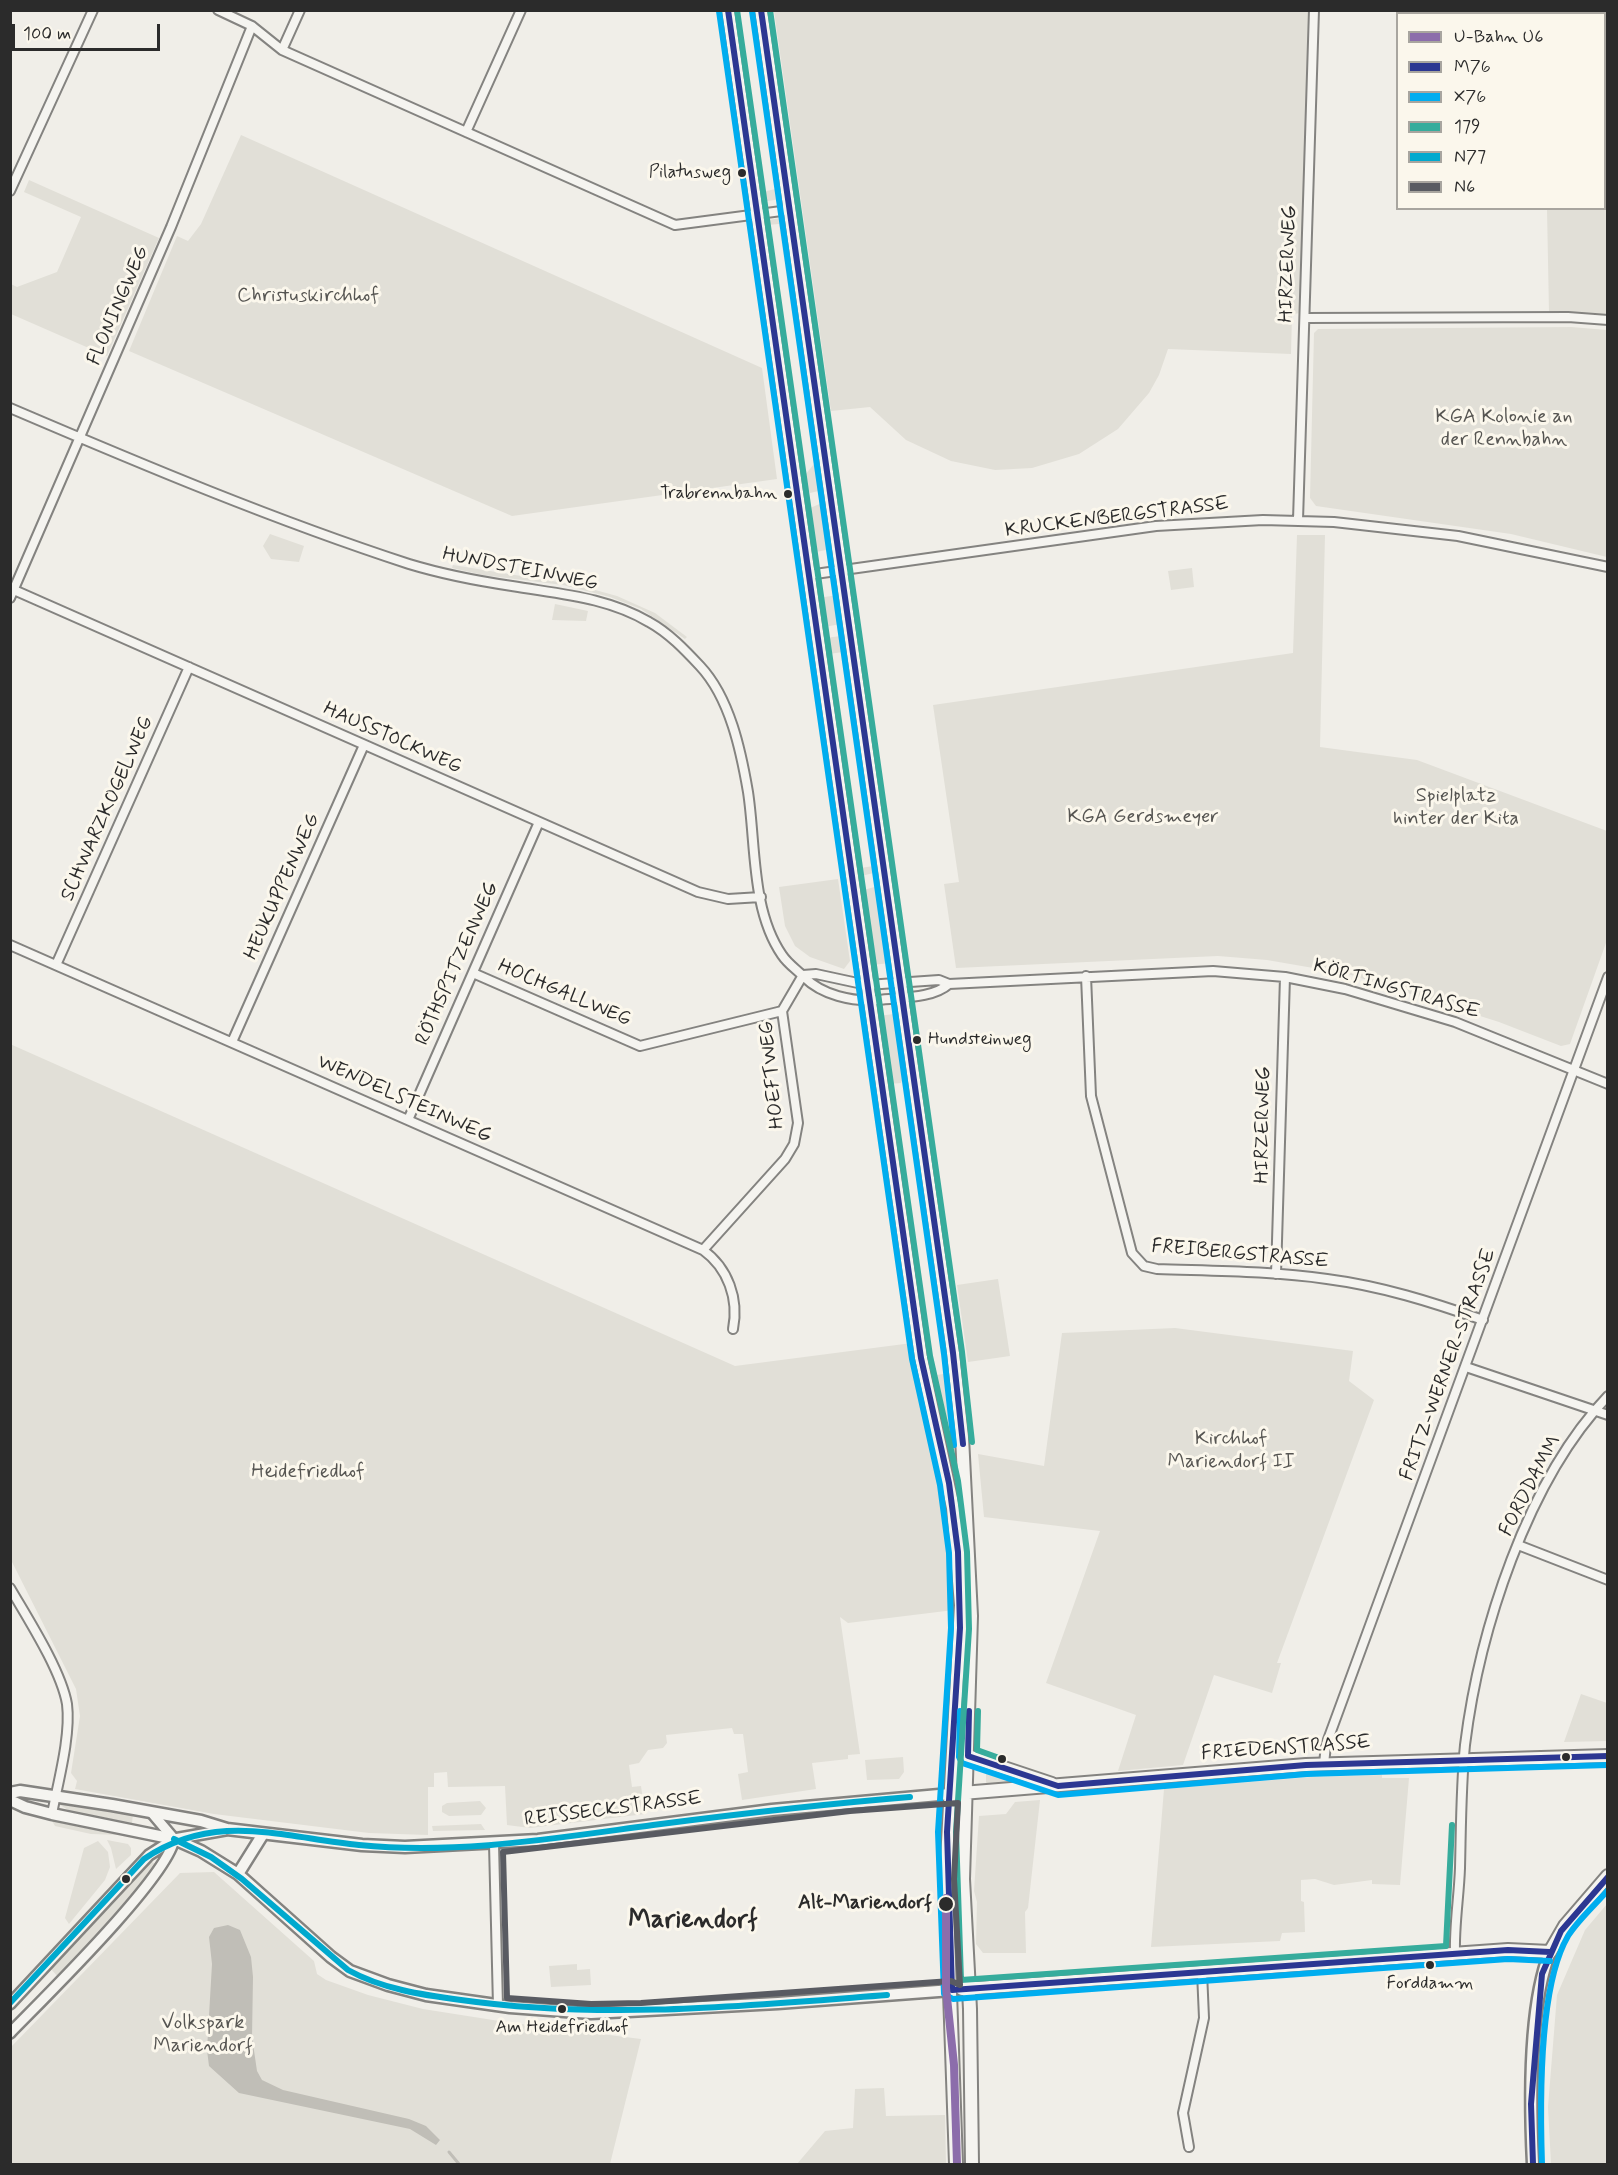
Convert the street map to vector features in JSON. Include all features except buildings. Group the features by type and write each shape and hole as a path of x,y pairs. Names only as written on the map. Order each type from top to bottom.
{"main road":[{"path":"728,10 921,1358 949,1483 957,1534 960,1628 946,1878 952,1990 956,2164"},
{"path":"761,10 953,1353 962,1437 971,1616 968,1793 963,1879 969,1988 972,2164"},
{"path":"968,1756 1058,1786"},
{"name":"FRIEDENSTRASSE","path":"968,1793 1324,1764 1608,1756"},
{"name":"REISSECKSTRASSE","path":"10,1793 20,1791 201,1821 227,1830 372,1846 494,1844 586,1835 772,1810 968,1793"},
{"path":"10,1800 52,1814 174,1839 206,1853 238,1874 331,1957 357,1975 426,1995 498,2006 591,2013 641,2012 1508,1950 1550,1952"},
{"path":"238,1874 264,1834"},
{"path":"1533,2164 1532,2080 1542,1974 1550,1952 1564,1926 1608,1876"}],"street":[{"path":"10,190 14,176 93,10"},
{"path":"218,10 252,26 282,50 675,225 789,210"},
{"path":"282,50 300,10"},
{"path":"466,132 521,10"},
{"name":"HIRZERWEG","path":"1298,520 1314,10"},
{"name":"FLONINGWEG","path":"12,594 171,228 252,26"},
{"path":"1306,318 1608,320"},
{"name":"HUNDSTEINWEG","path":"10,408 349,543 412,565 512,586 577,596 614,606 648,621 678,642 704,670 726,709 745,778 761,897 776,944 792,967 820,990 869,1001"},
{"name":"KRUCKENBERGSTRASSE","path":"808,575 1155,526 1298,520 1458,536 1608,567"},
{"name":"HAUSSTOCKWEG","path":"12,594 189,667 706,895 728,899 761,897"},
{"name":"SCHWARZKOGELWEG","path":"56,965 189,667"},
{"name":"HEUKUPPENWEG","path":"232,1042 364,745"},
{"name":"RÖTHSPITZENWEG","path":"408,1120 539,822"},
{"name":"WENDELSTEINWEG","path":"10,945 703,1251 720,1264 728,1277 735,1318 733,1329"},
{"name":"KÖRTINGSTRASSE","path":"900,982 939,980 949,984 1213,971 1285,977 1324,984 1386,1000 1477,1030 1608,1084"},
{"name":"HOCHGALLWEG","path":"473,973 640,1046 782,1011"},
{"path":"803,975 816,974 867,985 900,982"},
{"name":"HOEFTWEG","path":"703,1251 785,1159 796,1137 798,1123 782,1011 803,975"},
{"name":"FREIBERGSTRASSE","path":"1086,976 1089,1075 1093,1106 1135,1257 1150,1268 1276,1274 1329,1279 1381,1288 1483,1320"},
{"name":"HIRZERWEG","path":"1276,1274 1285,977"},
{"name":"FRITZ-WERNER-STRASSE","path":"1324,1764 1326,1745 1608,977"},
{"name":"KÖRTINGSTRASSE","path":"869,1001 941,991 949,984"},
{"path":"1466,1367 1608,1415"},
{"name":"FORDDAMM","path":"1455,1954 1464,1760 1475,1679 1496,1606 1518,1545 1546,1483 1574,1436 1608,1396"},
{"path":"1518,1545 1608,1580"},
{"path":"10,1588 56,1673 67,1705 52,1814"},
{"path":"152,1813 174,1839"},
{"path":"10,2004 144,1859 174,1839 227,1830"},
{"path":"10,2033 117,1920 171,1853 174,1839"},
{"path":"494,1844 498,2006"},
{"path":"1189,2147 1183,2113 1204,2018 1202,1972"},
{"path":"38,1976 51,1990"}],"shaded area":[{"path":"734,11 737,11 763,192 775,189 750,11 754,11 781,199 761,202"},
{"path":"774,11 1310,11 1302,313 1292,314 1291,354 1168,349 1159,375 1149,393 1118,429 1079,454 1032,468 995,470 951,461 906,440 870,407 831,411"},
{"path":"1607,11 1607,316 1549,313 1547,210 1606,210 1606,12 1485,12"},
{"name":"Christuskirchhof","path":"241,135 762,368 777,479 512,516 129,351 177,236 188,241 201,224"},
{"path":"29,180 159,238 107,356 11,314 11,284 17,287 57,272 81,217 24,192"},
{"path":"783,218 823,490 810,493 799,471 763,221","holes":["779,224 814,464 805,475 767,225"]},
{"name":"KGA Kolonie an der Rennbahn","path":"1571,327 1607,330 1607,557 1511,534 1316,506 1310,498 1314,333 1318,329"},
{"path":"822,503 825,506 831,549 816,552 810,508"},
{"path":"270,534 304,546 299,562 271,559 263,546"},
{"path":"1297,535 1325,535 1320,747 1417,760 1607,831 1607,940 1570,1044 1561,1046 1499,1022 1348,974 1267,960 1218,956 956,968 944,884 959,882 933,705 1293,653"},
{"path":"453,565 577,585 617,596 655,613 687,637 685,639 641,609 610,597 563,585 483,575 452,568"},
{"path":"1192,568 1194,587 1171,590 1168,571"},
{"path":"838,595 841,624 824,627 818,598"},
{"path":"555,604 588,611 586,621 552,620"},
{"path":"841,636 843,638 878,872 861,876 857,875 823,641 825,638","holes":["843,652 874,866 860,868 829,654"]},
{"path":"838,879 850,961 844,969 810,957 795,946 785,926 779,887"},
{"path":"878,886 891,963 871,965 860,891"},
{"path":"894,1014 903,1079 901,1083 890,1084 878,1016"},
{"name":"Heidefriedhof","path":"10,1044 735,1366 912,1343 947,1510 954,1610 848,1623 840,1617 860,1754 848,1755 848,1759 812,1763 816,1789 742,1800 738,1774 748,1772 743,1734 734,1734 732,1728 666,1735 667,1743 663,1748 648,1750 639,1763 629,1765 632,1787 641,1786 645,1814 530,1828 507,1825 505,1786 448,1787 447,1772 434,1773 434,1787 428,1787 428,1835 369,1833 214,1814 75,1789 77,1781 71,1773 80,1716 76,1689 11,1560"},
{"path":"998,1279 1010,1356 968,1362 957,1285"},
{"name":"Kirchhof Mariendorf II","path":"1175,1328 1353,1351 1349,1381 1374,1400 1277,1663 1281,1663 1272,1693 1214,1675 1183,1765 1118,1771 1136,1715 1046,1683 1100,1531 984,1517 978,1454 1044,1466 1062,1333"},
{"path":"949,1373 958,1474 957,1476 931,1376"},
{"path":"1581,1694 1607,1703 1607,1741 1564,1742"},
{"path":"903,1757 904,1772 899,1779 867,1780 865,1760"},
{"path":"986,1769 1018,1779 1020,1782 986,1785"},
{"path":"1382,1775 1382,1778 1409,1778 1400,1885 1372,1884 1372,1880 1334,1885 1315,1879 1301,1880 1305,1932 1282,1933 1280,1941 1151,1947 1164,1789 1311,1777"},
{"path":"1040,1800 1028,1908 1025,1912 1026,1953 983,1953 976,1944 977,1902 974,1891 979,1816 1006,1814 1015,1802"},
{"path":"480,1801 486,1808 481,1815 449,1816 442,1812 442,1806 447,1803"},
{"path":"60,1802 133,1814 132,1823 70,1811 60,1805"},
{"path":"52,1821 120,1835 91,1834 55,1826"},
{"path":"481,1824 485,1830 433,1831 432,1826"},
{"path":"107,1840 128,1844 131,1848 131,1855 116,1869 111,1848"},
{"path":"98,1841 108,1852 110,1867 105,1880 69,1924 65,1918 84,1848"},
{"path":"151,1861 155,1864 113,1919 58,1977 51,1969"},
{"name":"Volkspark Mariendorf","path":"214,1872 314,1961 317,1974 326,1980 368,1995 423,2009 512,2023 511,2033 519,2033 521,2024 641,2039 610,2164 11,2164 10,2048 180,1873"},
{"path":"1607,1904 1607,2164 1551,2164 1548,2107 1557,1995 1585,1930"},
{"path":"228,1925 240,1930 251,1957 252,2037 257,2071 262,2080 283,2090 409,2119 426,2126 440,2140 436,2145 410,2129 239,2093 209,2066 207,2050 212,1964 209,1937 214,1928"},
{"path":"577,1964 577,1970 590,1969 591,1985 551,1987 549,1966"},
{"path":"884,2088 886,2116 945,2115 946,2164 797,2164 825,2131 853,2128 855,2089"}],"waterway":[{"path":"449,2152 459,2164"}],"metro line":[{"name":"U6","path":"946,1898 946,1988 954,2065 957,2164"}],"transit line":[{"name":"M76","path":"728,10 921,1358 949,1483 958,1552 960,1628 947,1832 952,1990 1508,1950 1550,1952"},
{"name":"179","path":"737,10 930,1356 958,1481 967,1552 969,1629 956,1832 961,1980 1446,1946 1452,1825"},
{"name":"M76","path":"761,10 953,1353 963,1444"},
{"name":"179","path":"770,10 962,1352 972,1442"},
{"name":"X76","path":"719,11 912,1359 940,1485 949,1553 951,1628 938,1832 944,1994 953,1999 1508,1959 1550,1961"},
{"name":"X76","path":"752,11 944,1354 954,1445"},
{"name":"X76","path":"960,1711 959,1757 962,1763 1058,1795 1307,1774 1608,1765"},
{"name":"M76","path":"969,1711 968,1756 1058,1786 1306,1765 1608,1756"},
{"name":"179","path":"978,1711 977,1750 1002,1759"},
{"name":"N77","path":"10,2003 144,1859 170,1844 197,1835 223,1831 249,1831 359,1845 433,1848 506,1844 685,1821 910,1797"},
{"name":"N6","path":"958,1803 954,1879 960,1985 951,1981 641,2003 591,2004 507,1998 503,1852 850,1811 958,1803"},
{"name":"N77","path":"174,1839 211,1857 242,1879 348,1970 361,1977 403,1990 514,2006 621,2010 727,2007 887,1995"},
{"name":"M76","path":"1533,2164 1531,2104 1542,1974 1561,1931 1608,1877"},
{"name":"X76","path":"1542,2164 1541,2079 1551,1985 1558,1958 1568,1936 1608,1890"}],"place":[{"name":"Pilatusweg","path":"742,173"},
{"name":"Trabrennbahn","path":"788,494"},
{"name":"Hundsteinweg","path":"917,1040"},
{"name":"Alt-Mariendorf","path":"946,1904"},
{"name":"Forddamm","path":"1430,1965"},
{"name":"Am Heidefriedhof","path":"562,2009"}],"district":[{"name":"Mariendorf","path":"693,1922"}],"park label":[{"name":"Spielplatz hinter der Kita","path":"1456,808"},
{"name":"KGA Gerdsmeyer","path":"1143,818"}]}
